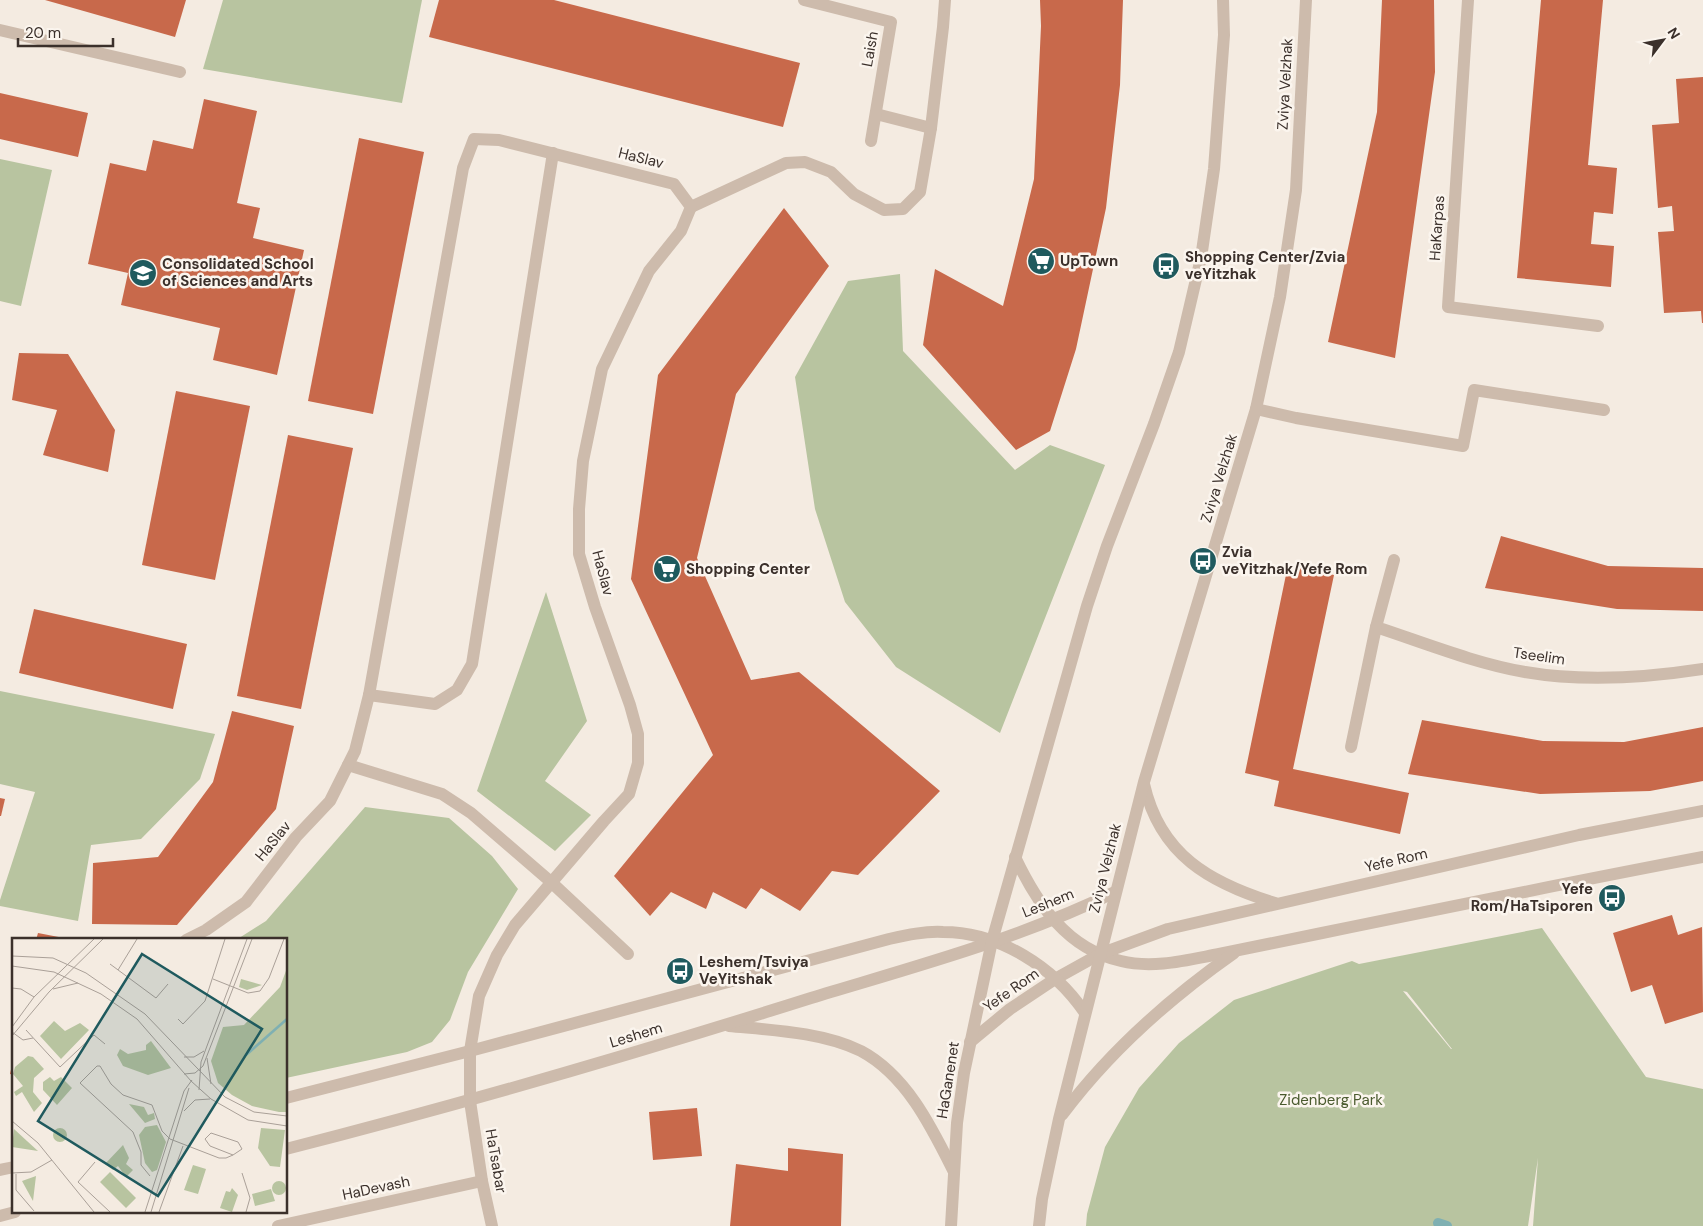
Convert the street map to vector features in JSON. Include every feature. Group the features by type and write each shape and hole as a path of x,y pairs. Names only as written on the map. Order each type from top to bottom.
{"street":[{"name":"Laish","path":"804,0 891,22 871,141"},
{"path":"691,207 786,163 805,162 831,172 854,194 884,210 903,209 920,192 931,128 945,0"},
{"path":"992,941 1087,606 1107,546 1154,424 1179,352 1201,258 1214,169 1224,35 1224,0"},
{"name":"Zviya VeIzhak","path":"1100,954 1144,782 1256,409 1280,296 1296,190 1306,0"},
{"name":"HaKarpas","path":"1468,0 1448,307 1598,326"},
{"path":"0,30 180,72"},
{"path":"876,114 931,128"},
{"name":"HaSlav","path":"190,938 206,930 246,902 296,837 330,801 355,751 369,695 463,168 474,139 498,140 674,184 691,207 681,231 649,271 602,368 583,461 578,508 579,554 595,607 630,705 638,734 638,763 629,794 515,925 497,955 479,996 470,1051 470,1101"},
{"path":"369,695 435,704 457,690 472,664 553,153"},
{"path":"1256,409 1296,418 1463,446 1474,390 1604,410"},
{"path":"1351,747 1376,627 1394,560"},
{"name":"Tseelim","path":"1376,627 1479,661 1526,672 1576,677 1642,676 1703,669"},
{"path":"348,764 442,794 471,813 551,882 628,954"},
{"path":"1144,782 1148,802 1161,830 1180,853 1204,873 1218,881 1247,894 1278,903"},
{"name":"Yefe Rom","path":"970,1042 1010,1008 1055,979 1100,954 1168,929 1579,834 1703,811"},
{"path":"1015,858 1038,900 1052,920 1068,935 1100,954 1119,961 1145,964 1180,961 1238,950 1703,856"},
{"name":"Leshem","path":"288,1148 470,1101 722,1026 992,941 1052,920 1115,892"},
{"name":"Leshem","path":"288,1097 897,938 931,932 968,934 992,941 1029,959 1072,995 1085,1013"},
{"name":"HaGanenet","path":"950,1226 957,1123 970,1042 992,941"},
{"path":"1059,1119 1092,1077 1143,1026 1214,967 1238,950"},
{"path":"1039,1226 1044,1190 1059,1119 1100,954"},
{"path":"722,1026 801,1034 830,1040 859,1050 876,1061 901,1085 920,1110 936,1136 953,1172"},
{"name":"HaTsabar","path":"470,1101 482,1181 492,1226"},
{"name":"HaDevash","path":"278,1226 482,1181"}],"green space":[{"path":"223,0 422,0 402,103 203,69"},
{"path":"0,159 52,170 21,306 0,301"},
{"path":"900,274 903,351 1015,470 1050,445 1105,465 1000,733 896,667 845,602 815,509 795,377 848,281"},
{"path":"546,592 587,721 545,781 591,815 555,851 477,791"},
{"path":"0,691 215,734 200,779 141,839 91,845 78,921 0,906 0,900 35,792 0,784"},
{"path":"365,807 449,818 492,856 518,889 468,972 450,1020 432,1042 407,1052 288,1078 288,938 239,938 266,921"},
{"name":"Zidenberg Park","path":"1542,928 1646,1077 1703,1089 1703,1226 1533,1226 1538,1158 1528,1226 1086,1226 1087,1214 1105,1147 1139,1088 1179,1043 1234,1000 1352,961 1359,964","holes":["1403,991 1407,992 1452,1049"]}],"building":[{"path":"45,0 186,0 175,37"},
{"path":"439,0 554,0 800,63 783,127 429,37"},
{"path":"1040,0 1123,0 1120,85 1106,208 1076,349 1050,431 1016,450 923,345 935,269 1003,306 1034,179 1041,26"},
{"path":"1382,0 1434,0 1435,72 1395,358 1328,342 1377,112"},
{"path":"1541,0 1603,0 1588,165 1617,168 1613,214 1594,212 1591,244 1614,246 1611,287 1517,278"},
{"path":"1703,77 1702,323 1701,311 1664,313 1658,232 1674,231 1672,206 1658,208 1652,125 1679,123 1676,79"},
{"path":"0,93 88,113 78,157 0,139"},
{"path":"204,99 257,111 237,203 260,208 253,238 304,250 277,375 213,360 220,328 121,305 128,273 88,264 110,163 146,171 153,140 193,149"},
{"path":"359,138 424,152 373,414 308,401"},
{"name":"Shopping Center","path":"784,208 829,266 736,394 697,558 751,680 799,672 940,791 858,875 832,871 800,911 761,888 746,909 713,892 706,909 671,892 650,916 614,876 713,755 631,579 658,375"},
{"path":"19,353 68,354 115,430 108,472 43,455 57,410 12,400"},
{"path":"176,391 250,406 215,580 142,565"},
{"path":"288,435 353,448 301,709 237,696"},
{"path":"1501,536 1608,566 1703,568 1703,611 1617,609 1485,588"},
{"path":"1288,565 1334,575 1293,769 1409,793 1400,834 1274,806 1279,781 1245,773"},
{"path":"34,609 187,644 173,709 19,673"},
{"path":"232,711 294,726 276,809 177,925 92,924 93,863 158,857 213,782"},
{"path":"1422,720 1543,741 1624,742 1703,727 1703,781 1650,791 1540,794 1408,774"},
{"path":"0,798 5,799 1,816 0,816"},
{"path":"1672,915 1678,935 1702,927 1703,1012 1665,1024 1652,985 1631,992 1613,933"},
{"path":"38,933 64,938 37,938"},
{"path":"697,1108 702,1156 653,1160 649,1112"},
{"path":"788,1148 843,1154 841,1226 730,1226 736,1164 788,1171"}],"waterway":[{"path":"1438,1223 1447,1226"}],"place":[{"name":"UpTown","path":"1041,261"},
{"name":"Shopping Center/Zvia veYitzhak","path":"1166,266"},
{"name":"Consolidated School of Sciences and Arts","path":"143,273"},
{"name":"Zvia veYitzhak/Yefe Rom","path":"1203,561"},
{"name":"Shopping Center","path":"667,569"},
{"name":"Yefe Rom/HaTsiporen","path":"1612,898"},
{"name":"Leshem/Tsviya VeYitshak","path":"680,971"}]}
